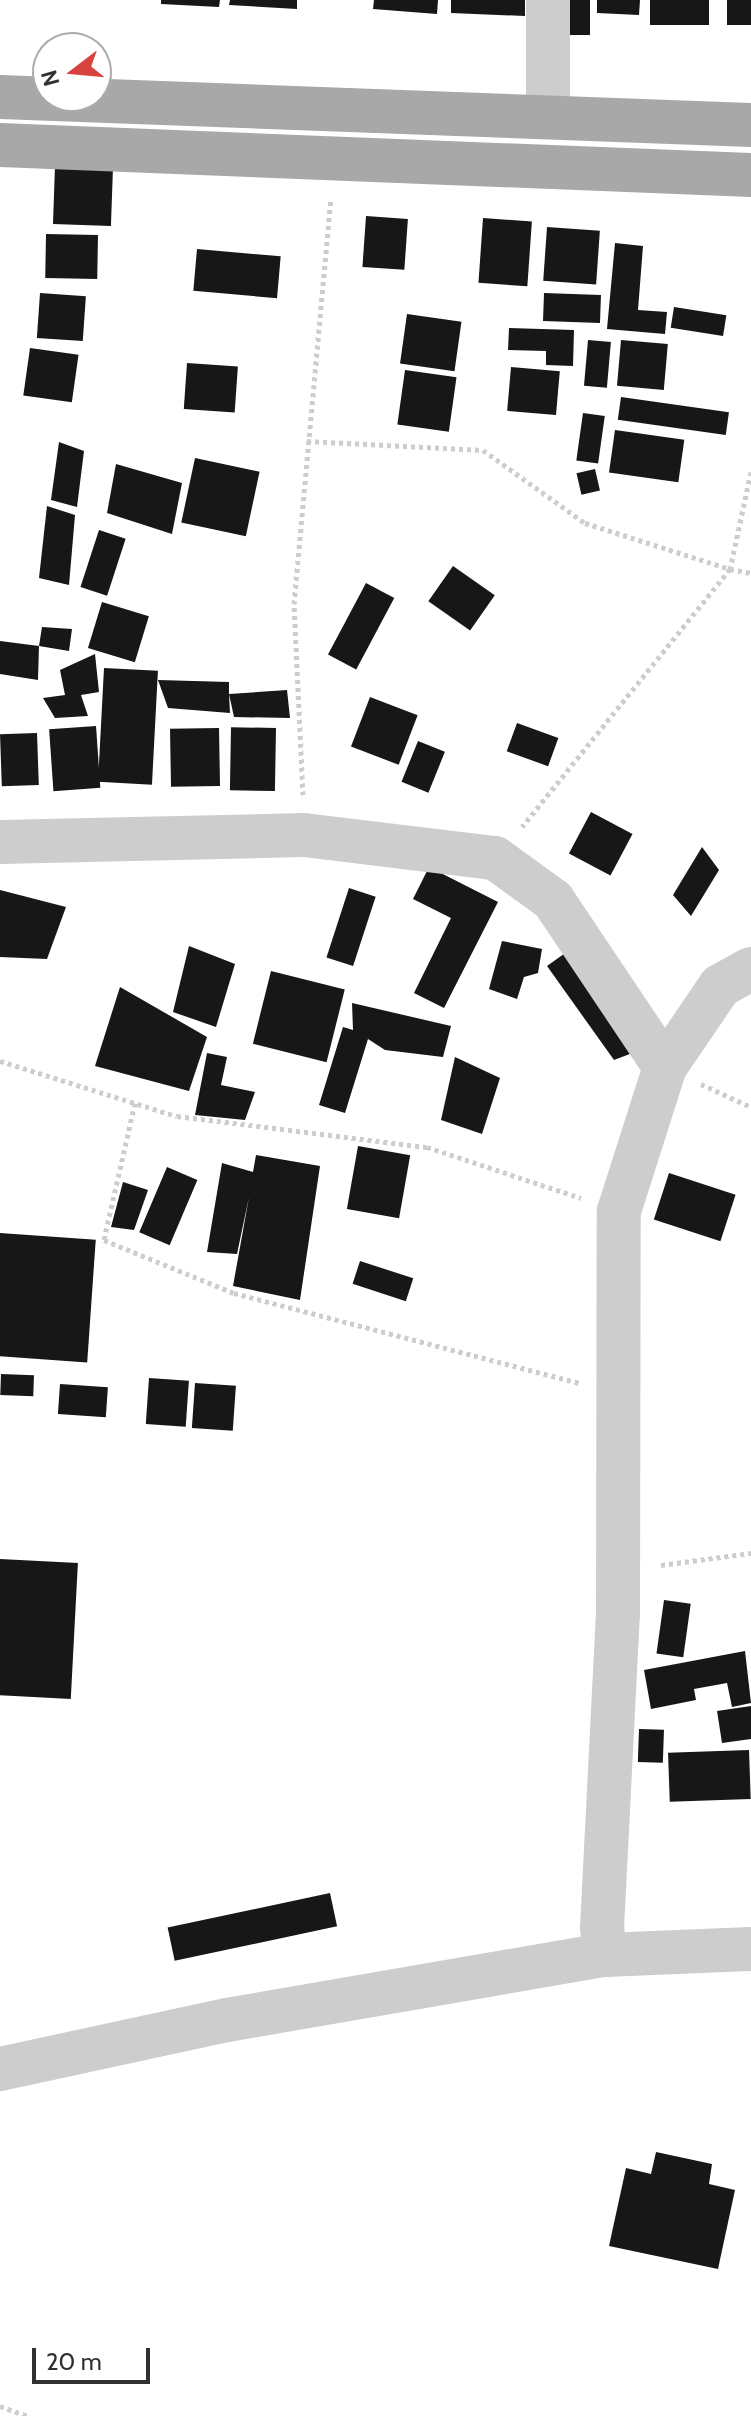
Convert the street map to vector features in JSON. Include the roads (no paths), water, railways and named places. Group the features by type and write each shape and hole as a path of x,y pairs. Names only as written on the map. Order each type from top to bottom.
{"main road":[{"path":"0,97 751,125"},
{"path":"0,145 751,175"}],"street":[{"path":"548,0 548,117"},
{"path":"0,842 304,835 495,858 553,900 665,1067"},
{"path":"605,1955 618,1570 615,1393 619,1211 665,1067 720,986 751,969"},
{"path":"0,2069 227,2020 605,1955 751,1949"}]}
